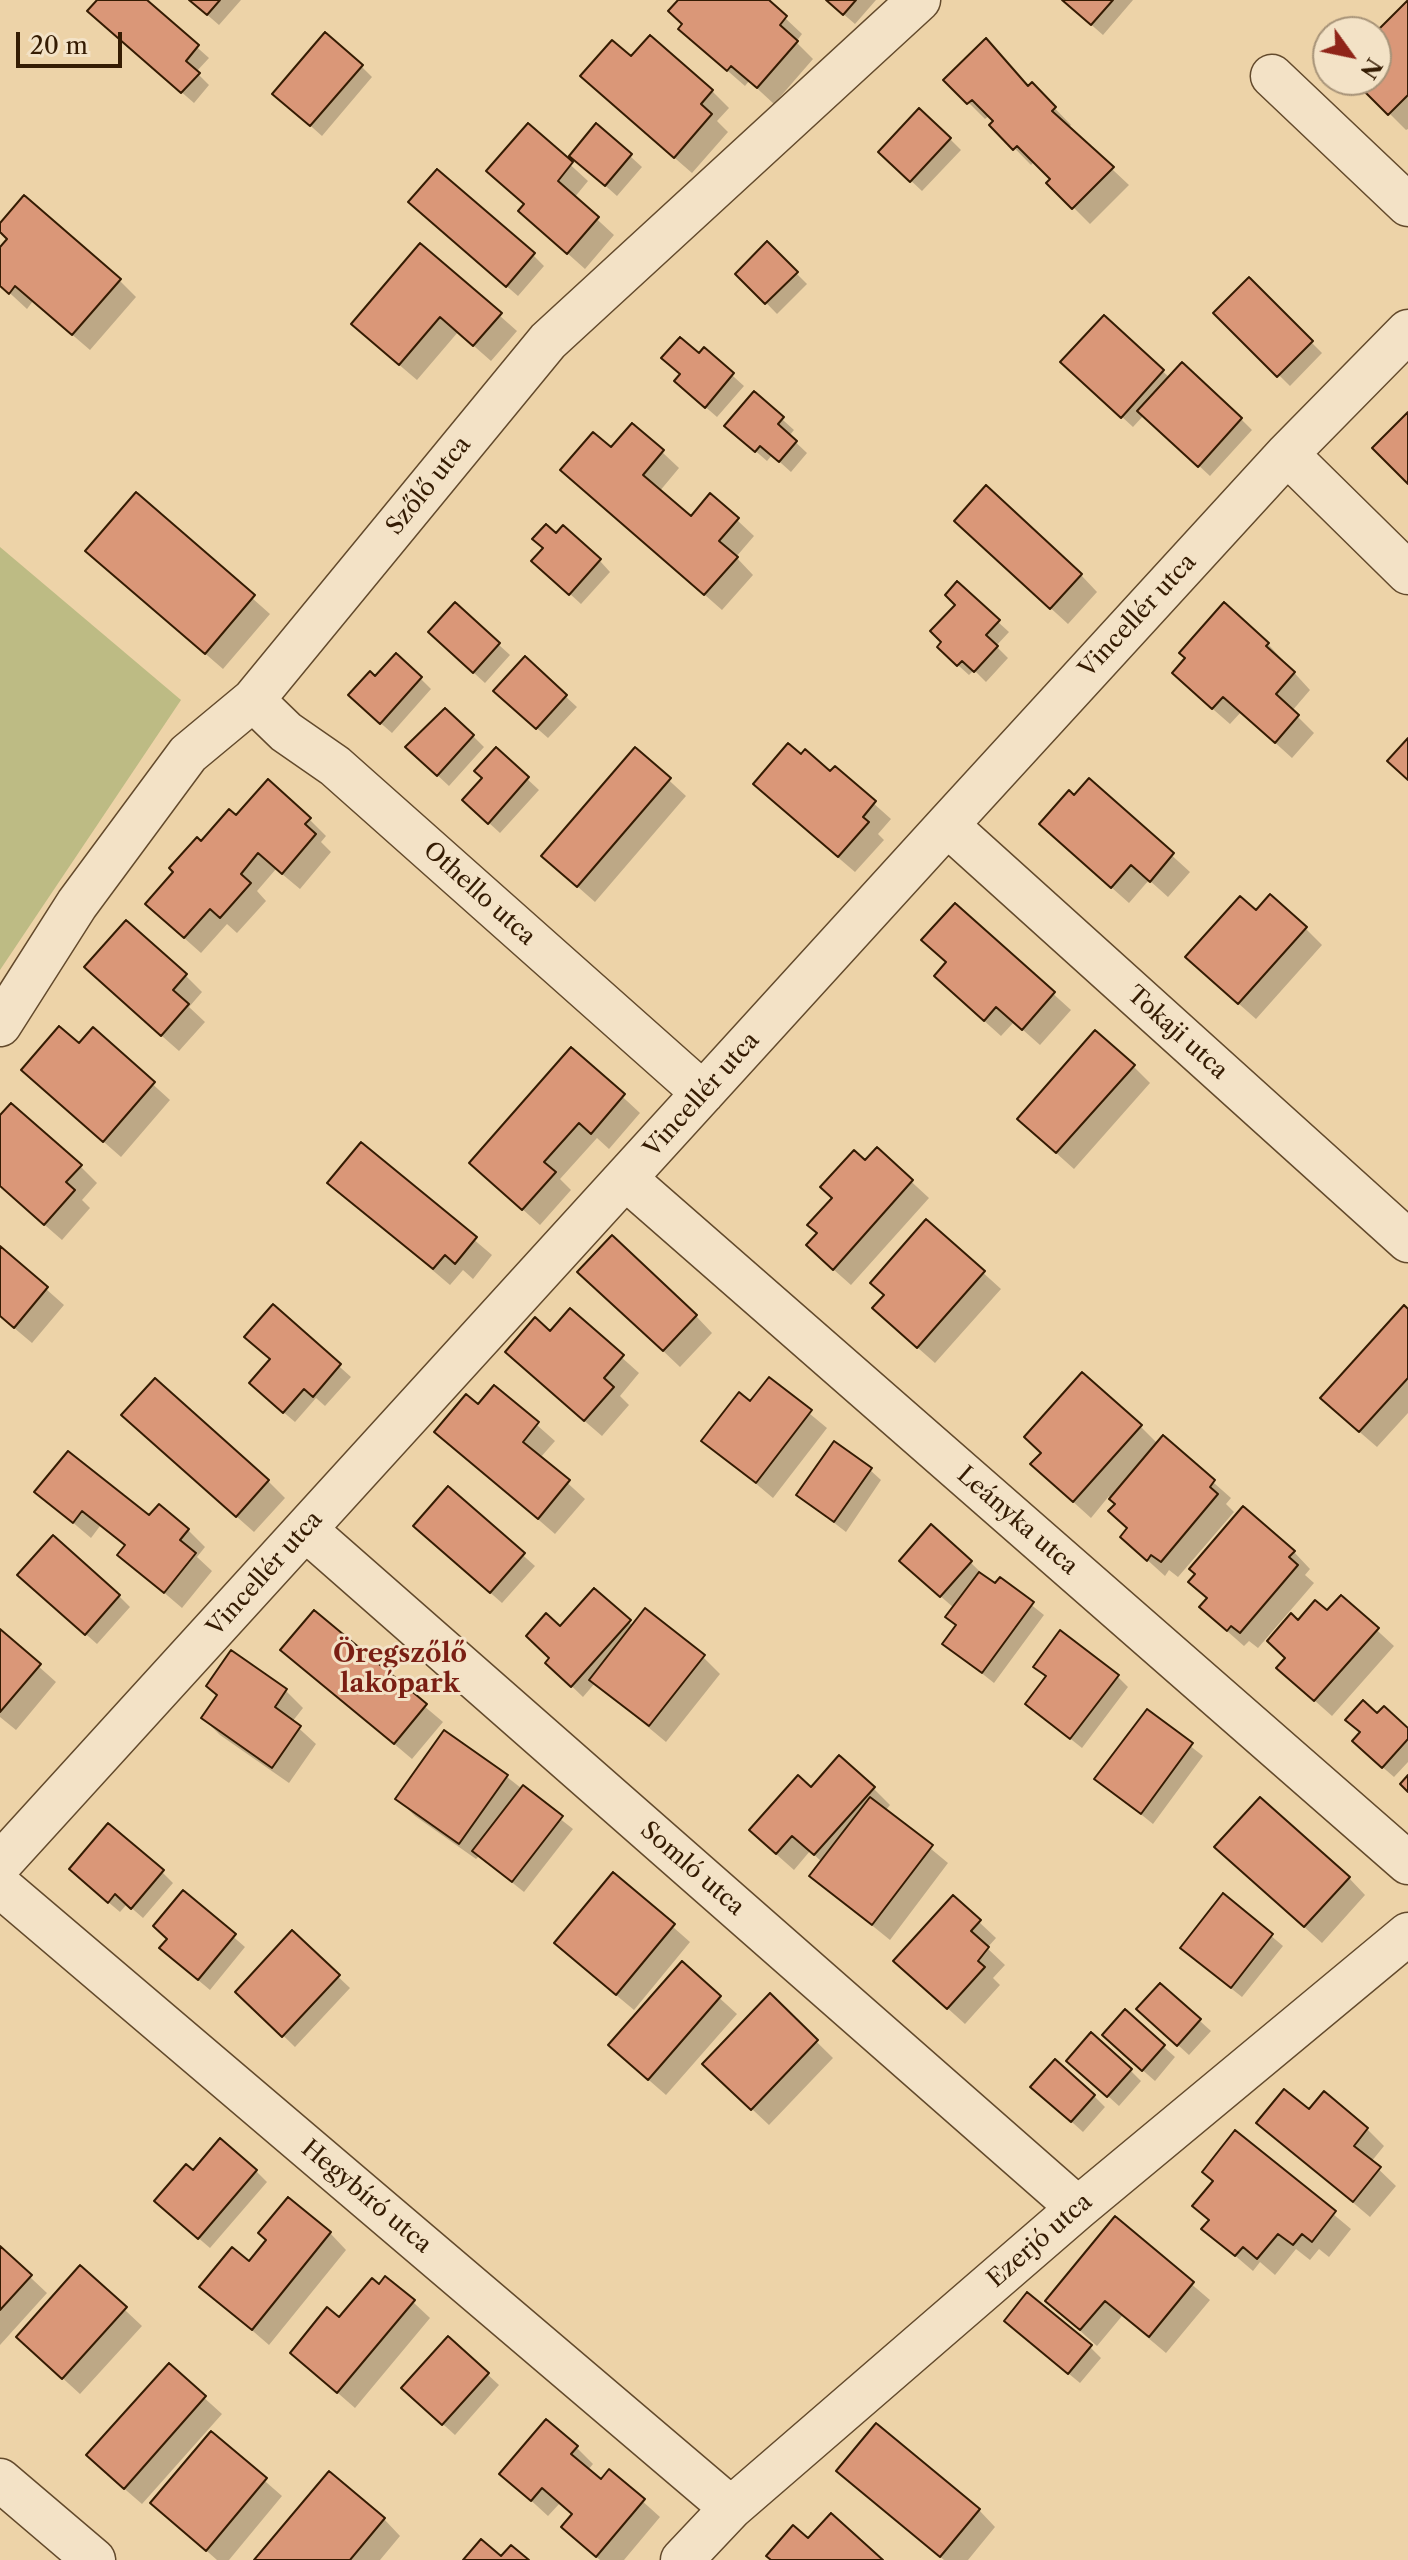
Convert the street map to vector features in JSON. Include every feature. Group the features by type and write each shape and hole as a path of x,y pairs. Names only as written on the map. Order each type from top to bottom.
{"street":[{"name":"Szőlő utca","path":"0,1025 77,904 188,754 253,700 548,341 919,0"},
{"path":"1272,76 1408,205"},
{"name":"Vincellér utca","path":"0,1864 1287,454 1408,331"},
{"path":"1287,454 1408,573"},
{"name":"Othello utca","path":"253,700 286,732 347,777 703,1093"},
{"name":"Tokaji utca","path":"947,825 1408,1241"},
{"name":"Leányka utca","path":"626,1179 1408,1863"},
{"name":"Somló utca","path":"306,1530 1078,2208"},
{"name":"Hegybíró utca","path":"0,1886 731,2508"},
{"name":"Ezerjó utca","path":"682,2560 731,2508 1078,2208 1408,1934"},
{"path":"0,2480 94,2560"}],"shaded area":[{"path":"0,547 181,700 0,970"}],"building":[{"path":"97,0 147,0 199,45 186,61 200,73 181,93 87,11"},
{"path":"189,0 220,0 207,15"},
{"path":"678,0 769,0 787,16 780,25 798,41 757,88 731,66 727,71 678,29 682,24 668,11"},
{"path":"826,0 856,0 843,15"},
{"path":"1062,0 1113,0 1091,25"},
{"path":"1408,0 1408,95 1388,115 1369,96 1392,96 1392,16"},
{"path":"325,32 363,65 310,126 272,94"},
{"path":"650,35 713,90 701,104 712,114 674,158 580,76 612,40 631,56"},
{"path":"986,38 1028,86 1032,82 1056,107 1052,111 1114,167 1072,209 1046,183 1050,179 1017,146 1013,150 989,125 993,121 972,100 967,104 943,80"},
{"path":"919,108 951,138 910,182 878,152"},
{"path":"528,123 573,162 558,181 599,217 567,254 518,211 524,204 486,171"},
{"path":"596,123 632,154 605,186 569,156"},
{"path":"437,169 535,253 506,287 408,202"},
{"path":"24,195 121,279 72,335 15,286 9,294 0,286 0,247 7,239 0,232 0,223"},
{"path":"767,241 798,272 765,304 735,274"},
{"path":"420,243 502,313 473,346 440,317 399,365 351,324"},
{"path":"1249,277 1313,341 1277,377 1213,313"},
{"path":"1104,315 1164,370 1121,418 1060,362"},
{"path":"680,337 699,353 704,347 734,373 705,408 674,381 680,374 661,358"},
{"path":"1182,362 1242,418 1198,467 1137,411"},
{"path":"754,391 784,417 778,424 797,441 779,462 760,446 755,452 724,426"},
{"path":"1408,412 1408,484 1372,448"},
{"path":"632,423 664,450 643,475 691,516 710,493 739,518 719,541 738,557 704,595 560,470 593,432 611,447"},
{"path":"986,485 1082,574 1050,609 954,521"},
{"path":"136,492 255,595 205,654 85,551"},
{"path":"546,524 556,533 563,525 601,559 569,595 531,561 543,548 532,539"},
{"path":"957,581 1000,620 986,635 998,646 974,672 962,661 957,666 937,647 941,642 930,631 955,605 945,595"},
{"path":"455,602 500,643 473,673 428,632"},
{"path":"1224,602 1295,672 1276,694 1299,715 1275,743 1223,697 1212,709 1172,673 1185,658 1179,653"},
{"path":"396,653 422,677 380,724 348,695 370,671 375,676"},
{"path":"525,656 567,695 536,729 493,691"},
{"path":"445,708 474,735 437,776 405,747"},
{"path":"1408,738 1408,780 1387,761"},
{"path":"788,743 801,754 805,749 830,771 835,766 876,801 863,817 869,822 838,857 753,784"},
{"path":"496,747 529,777 488,824 462,800 482,778 474,771"},
{"path":"635,747 671,778 577,887 541,856"},
{"path":"1089,778 1174,853 1150,882 1131,865 1111,888 1039,824 1069,790 1074,795"},
{"path":"268,779 311,818 305,824 316,834 282,874 258,853 241,874 251,883 220,918 210,909 184,938 145,904 173,872 169,868 197,837 201,841 229,809 236,815"},
{"path":"1270,894 1307,927 1238,1004 1185,957 1240,896 1256,910"},
{"path":"955,903 1055,992 1022,1030 996,1007 984,1021 934,976 946,962 921,940"},
{"path":"126,920 187,974 173,990 189,1004 161,1036 84,967"},
{"path":"59,1026 79,1043 93,1027 155,1082 103,1142 21,1070"},
{"path":"1095,1030 1135,1065 1056,1153 1017,1119"},
{"path":"571,1047 625,1094 591,1134 579,1123 544,1162 556,1172 522,1210 469,1163"},
{"path":"11,1103 82,1165 66,1182 75,1190 44,1225 0,1186 0,1115"},
{"path":"361,1142 477,1237 455,1264 445,1255 433,1269 327,1183"},
{"path":"877,1147 913,1180 833,1270 806,1245 817,1233 807,1225 832,1198 820,1187 854,1150 865,1160"},
{"path":"926,1219 985,1271 917,1348 872,1308 884,1295 870,1283"},
{"path":"612,1235 697,1315 663,1351 577,1272"},
{"path":"0,1246 48,1287 14,1328 0,1316"},
{"path":"273,1304 341,1364 313,1397 304,1389 283,1413 249,1383 270,1359 244,1337"},
{"path":"1404,1305 1408,1309 1408,1378 1359,1432 1320,1398"},
{"path":"570,1308 624,1355 604,1378 614,1387 584,1421 505,1352 535,1317 550,1331"},
{"path":"1082,1372 1142,1425 1073,1502 1030,1464 1041,1453 1024,1437"},
{"path":"769,1377 812,1410 756,1483 701,1441 739,1392 750,1401"},
{"path":"155,1378 269,1480 236,1517 121,1415"},
{"path":"494,1385 539,1422 523,1442 570,1480 538,1519 434,1432 466,1394 478,1404"},
{"path":"1163,1435 1215,1480 1210,1487 1218,1494 1161,1562 1151,1555 1147,1561 1120,1537 1127,1528 1108,1511 1115,1504 1109,1499"},
{"path":"834,1441 872,1468 834,1522 796,1495"},
{"path":"68,1451 149,1515 159,1504 189,1529 180,1540 196,1553 164,1593 117,1555 125,1545 82,1511 73,1523 34,1492"},
{"path":"448,1486 525,1553 490,1593 413,1526"},
{"path":"1243,1506 1295,1551 1289,1557 1298,1565 1240,1633 1231,1626 1227,1631 1199,1607 1207,1598 1188,1582 1195,1574 1189,1569"},
{"path":"931,1524 972,1561 940,1597 899,1561"},
{"path":"53,1535 120,1595 85,1635 17,1575"},
{"path":"979,1572 995,1583 1000,1577 1034,1602 982,1673 942,1644 956,1625 945,1617"},
{"path":"594,1588 631,1620 571,1687 545,1663 549,1658 526,1636 546,1613 560,1626"},
{"path":"1341,1595 1379,1628 1314,1701 1276,1668 1285,1658 1267,1641 1291,1613 1298,1620 1315,1600 1327,1610"},
{"path":"645,1608 705,1655 649,1726 589,1680"},
{"path":"314,1610 427,1704 394,1744 280,1650"},
{"path":"0,1629 41,1664 0,1712"},
{"path":"1060,1630 1119,1675 1070,1739 1025,1704 1046,1676 1033,1667"},
{"path":"231,1650 287,1689 275,1707 301,1726 272,1768 201,1718 217,1695 206,1686"},
{"path":"1363,1700 1377,1713 1384,1706 1408,1728 1408,1739 1382,1768 1352,1741 1360,1732 1345,1720"},
{"path":"1147,1709 1193,1743 1141,1814 1094,1779"},
{"path":"444,1730 508,1775 459,1844 395,1799"},
{"path":"839,1755 875,1787 814,1855 792,1836 776,1854 749,1830 798,1775 811,1787"},
{"path":"1408,1775 1408,1792 1400,1784"},
{"path":"523,1785 563,1816 512,1882 472,1851"},
{"path":"870,1797 933,1845 872,1925 809,1876"},
{"path":"1260,1797 1350,1877 1304,1927 1214,1847"},
{"path":"108,1823 164,1870 131,1909 115,1894 108,1903 69,1869"},
{"path":"613,1872 675,1924 616,1995 554,1943"},
{"path":"183,1890 236,1934 198,1980 159,1948 167,1939 153,1926"},
{"path":"1223,1893 1273,1934 1231,1988 1180,1948"},
{"path":"953,1895 981,1920 971,1931 989,1947 978,1961 985,1967 947,2009 893,1961"},
{"path":"292,1930 340,1975 282,2037 235,1992"},
{"path":"682,1961 721,1996 648,2080 608,2045"},
{"path":"1160,1983 1201,2019 1177,2046 1136,2009"},
{"path":"770,1993 818,2040 751,2110 702,2064"},
{"path":"1125,2009 1165,2045 1142,2071 1102,2035"},
{"path":"1091,2032 1132,2069 1107,2097 1066,2061"},
{"path":"1055,2059 1095,2095 1071,2122 1030,2087"},
{"path":"1284,2089 1309,2109 1324,2091 1368,2128 1354,2146 1381,2167 1353,2202 1256,2123"},
{"path":"1235,2130 1336,2211 1312,2242 1302,2234 1293,2245 1278,2234 1257,2259 1243,2247 1235,2256 1201,2229 1209,2220 1192,2206 1213,2181 1202,2172"},
{"path":"220,2138 257,2170 198,2239 154,2201 186,2164 193,2170"},
{"path":"288,2197 331,2232 252,2330 199,2287 232,2247 249,2261 266,2240 258,2233"},
{"path":"1115,2216 1194,2282 1149,2337 1105,2301 1080,2330 1045,2301"},
{"path":"0,2246 32,2275 0,2310"},
{"path":"80,2265 127,2307 62,2379 16,2337"},
{"path":"385,2276 415,2300 337,2393 290,2353 327,2307 339,2317 372,2278 379,2284"},
{"path":"1027,2292 1092,2345 1068,2374 1004,2321"},
{"path":"448,2336 489,2373 442,2425 401,2388"},
{"path":"169,2363 206,2396 124,2489 86,2455"},
{"path":"546,2419 578,2446 571,2454 601,2479 609,2469 645,2499 596,2557 561,2527 572,2514 542,2488 531,2501 499,2474"},
{"path":"876,2423 980,2509 940,2557 836,2471"},
{"path":"211,2431 267,2478 206,2551 150,2503"},
{"path":"329,2471 385,2518 350,2560 254,2560"},
{"path":"831,2513 883,2560 771,2560 766,2556 793,2525 808,2538"},
{"path":"481,2539 501,2556 511,2545 529,2560 463,2560"}],"district":[{"name":"Öregszőlő lakópark","path":"400,1669"}]}
